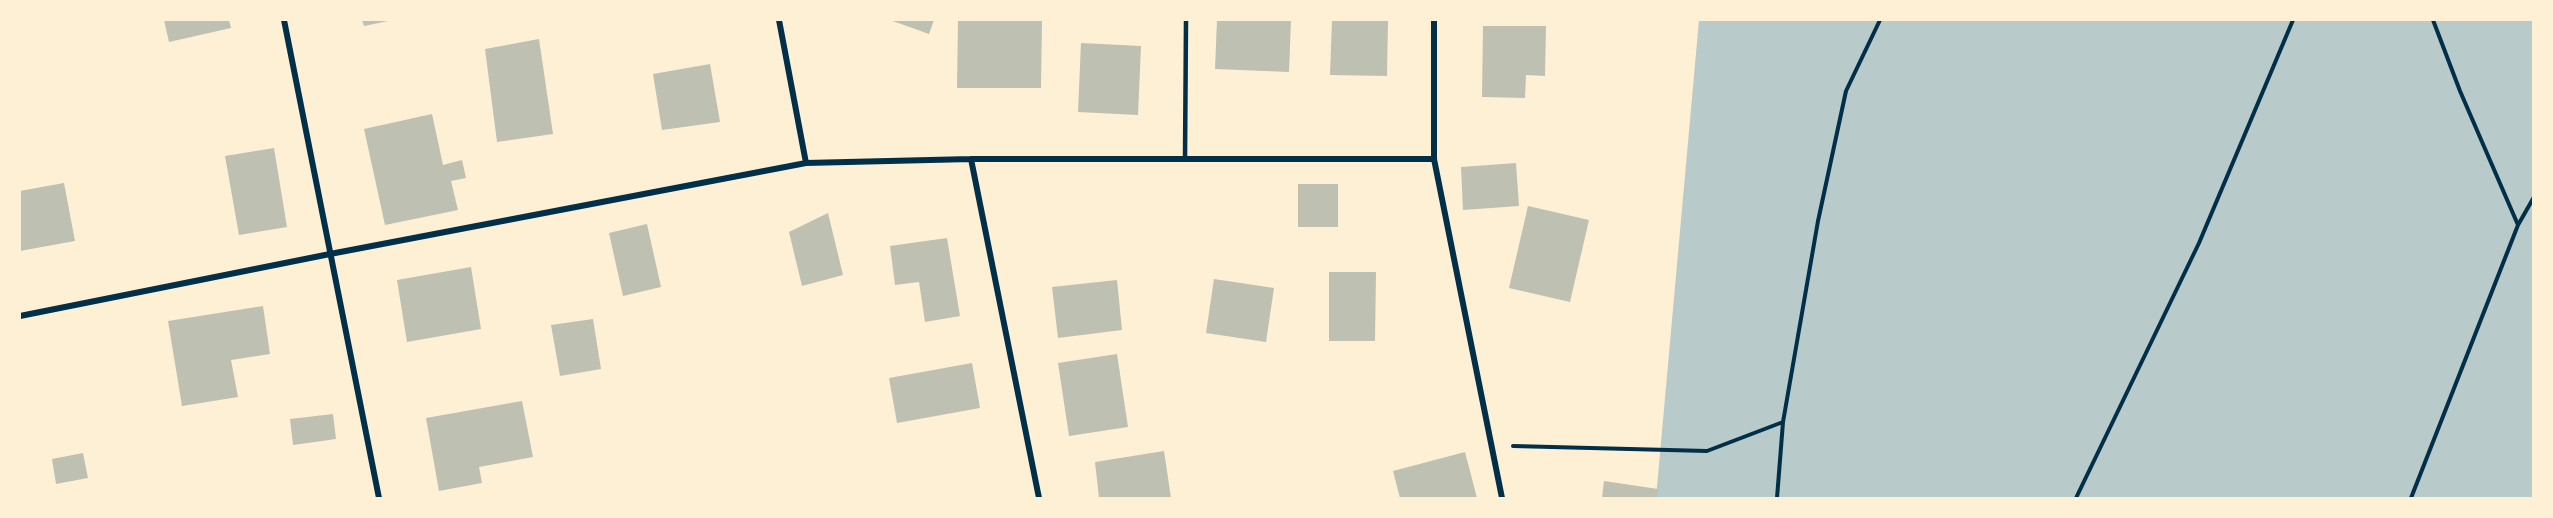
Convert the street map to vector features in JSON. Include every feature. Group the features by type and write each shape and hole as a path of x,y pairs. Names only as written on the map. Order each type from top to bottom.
{"street":[{"path":"284,20 379,498"},
{"path":"779,20 806,163"},
{"path":"1434,20 1434,159 1502,498"},
{"path":"20,316 806,163 971,159 1434,159"},
{"path":"971,159 1039,498"}],"lane":[{"path":"1185,159 1186,20"}],"path":[{"path":"1777,498 1783,422 1818,221 1846,91 1880,20"},
{"path":"2076,498 2199,243 2293,20"},
{"path":"2433,20 2460,91 2518,225"},
{"path":"2411,498 2518,225 2534,197"},
{"path":"1491,445 1707,451 1783,422"}],"shaded area":[{"path":"1699,20 2533,20 2533,498 1656,498"}],"building":[{"path":"164,20 229,20 231,28 169,42"},
{"path":"362,20 388,20 388,21 364,26"},
{"path":"890,20 934,20 929,34"},
{"path":"958,20 1042,20 1041,88 957,88"},
{"path":"1217,20 1291,20 1289,72 1215,69"},
{"path":"1332,20 1388,20 1387,76 1330,75"},
{"path":"1483,26 1546,26 1545,76 1526,75 1525,98 1482,97"},
{"path":"539,39 553,134 497,142 485,49"},
{"path":"1081,43 1141,46 1138,115 1078,112"},
{"path":"710,64 720,122 662,130 653,74"},
{"path":"432,114 443,165 462,160 466,178 451,181 458,210 385,225 364,129"},
{"path":"274,148 287,227 239,235 225,156"},
{"path":"1516,163 1519,206 1463,210 1461,167"},
{"path":"64,183 75,241 20,251 20,191"},
{"path":"1298,184 1338,184 1338,227 1298,227"},
{"path":"1528,206 1589,220 1570,302 1509,288"},
{"path":"828,213 843,275 802,286 789,232"},
{"path":"647,224 661,287 623,296 609,233"},
{"path":"947,238 960,316 925,322 919,282 895,285 890,246"},
{"path":"471,267 481,329 407,342 397,280"},
{"path":"1329,272 1376,272 1375,341 1329,341"},
{"path":"1214,279 1274,288 1266,342 1206,333"},
{"path":"1117,280 1122,330 1058,338 1052,287"},
{"path":"263,306 270,354 231,360 238,397 182,406 168,321"},
{"path":"593,319 601,369 560,376 551,325"},
{"path":"1117,354 1128,427 1069,436 1058,363"},
{"path":"972,363 980,408 897,423 889,378"},
{"path":"522,401 533,457 479,467 482,483 439,491 426,418"},
{"path":"333,414 336,439 293,445 290,419"},
{"path":"1164,451 1171,498 1099,498 1095,462"},
{"path":"1465,452 1477,498 1400,498 1393,471"},
{"path":"83,453 88,478 56,484 52,459"},
{"path":"1604,481 1658,489 1657,498 1602,498"}]}
